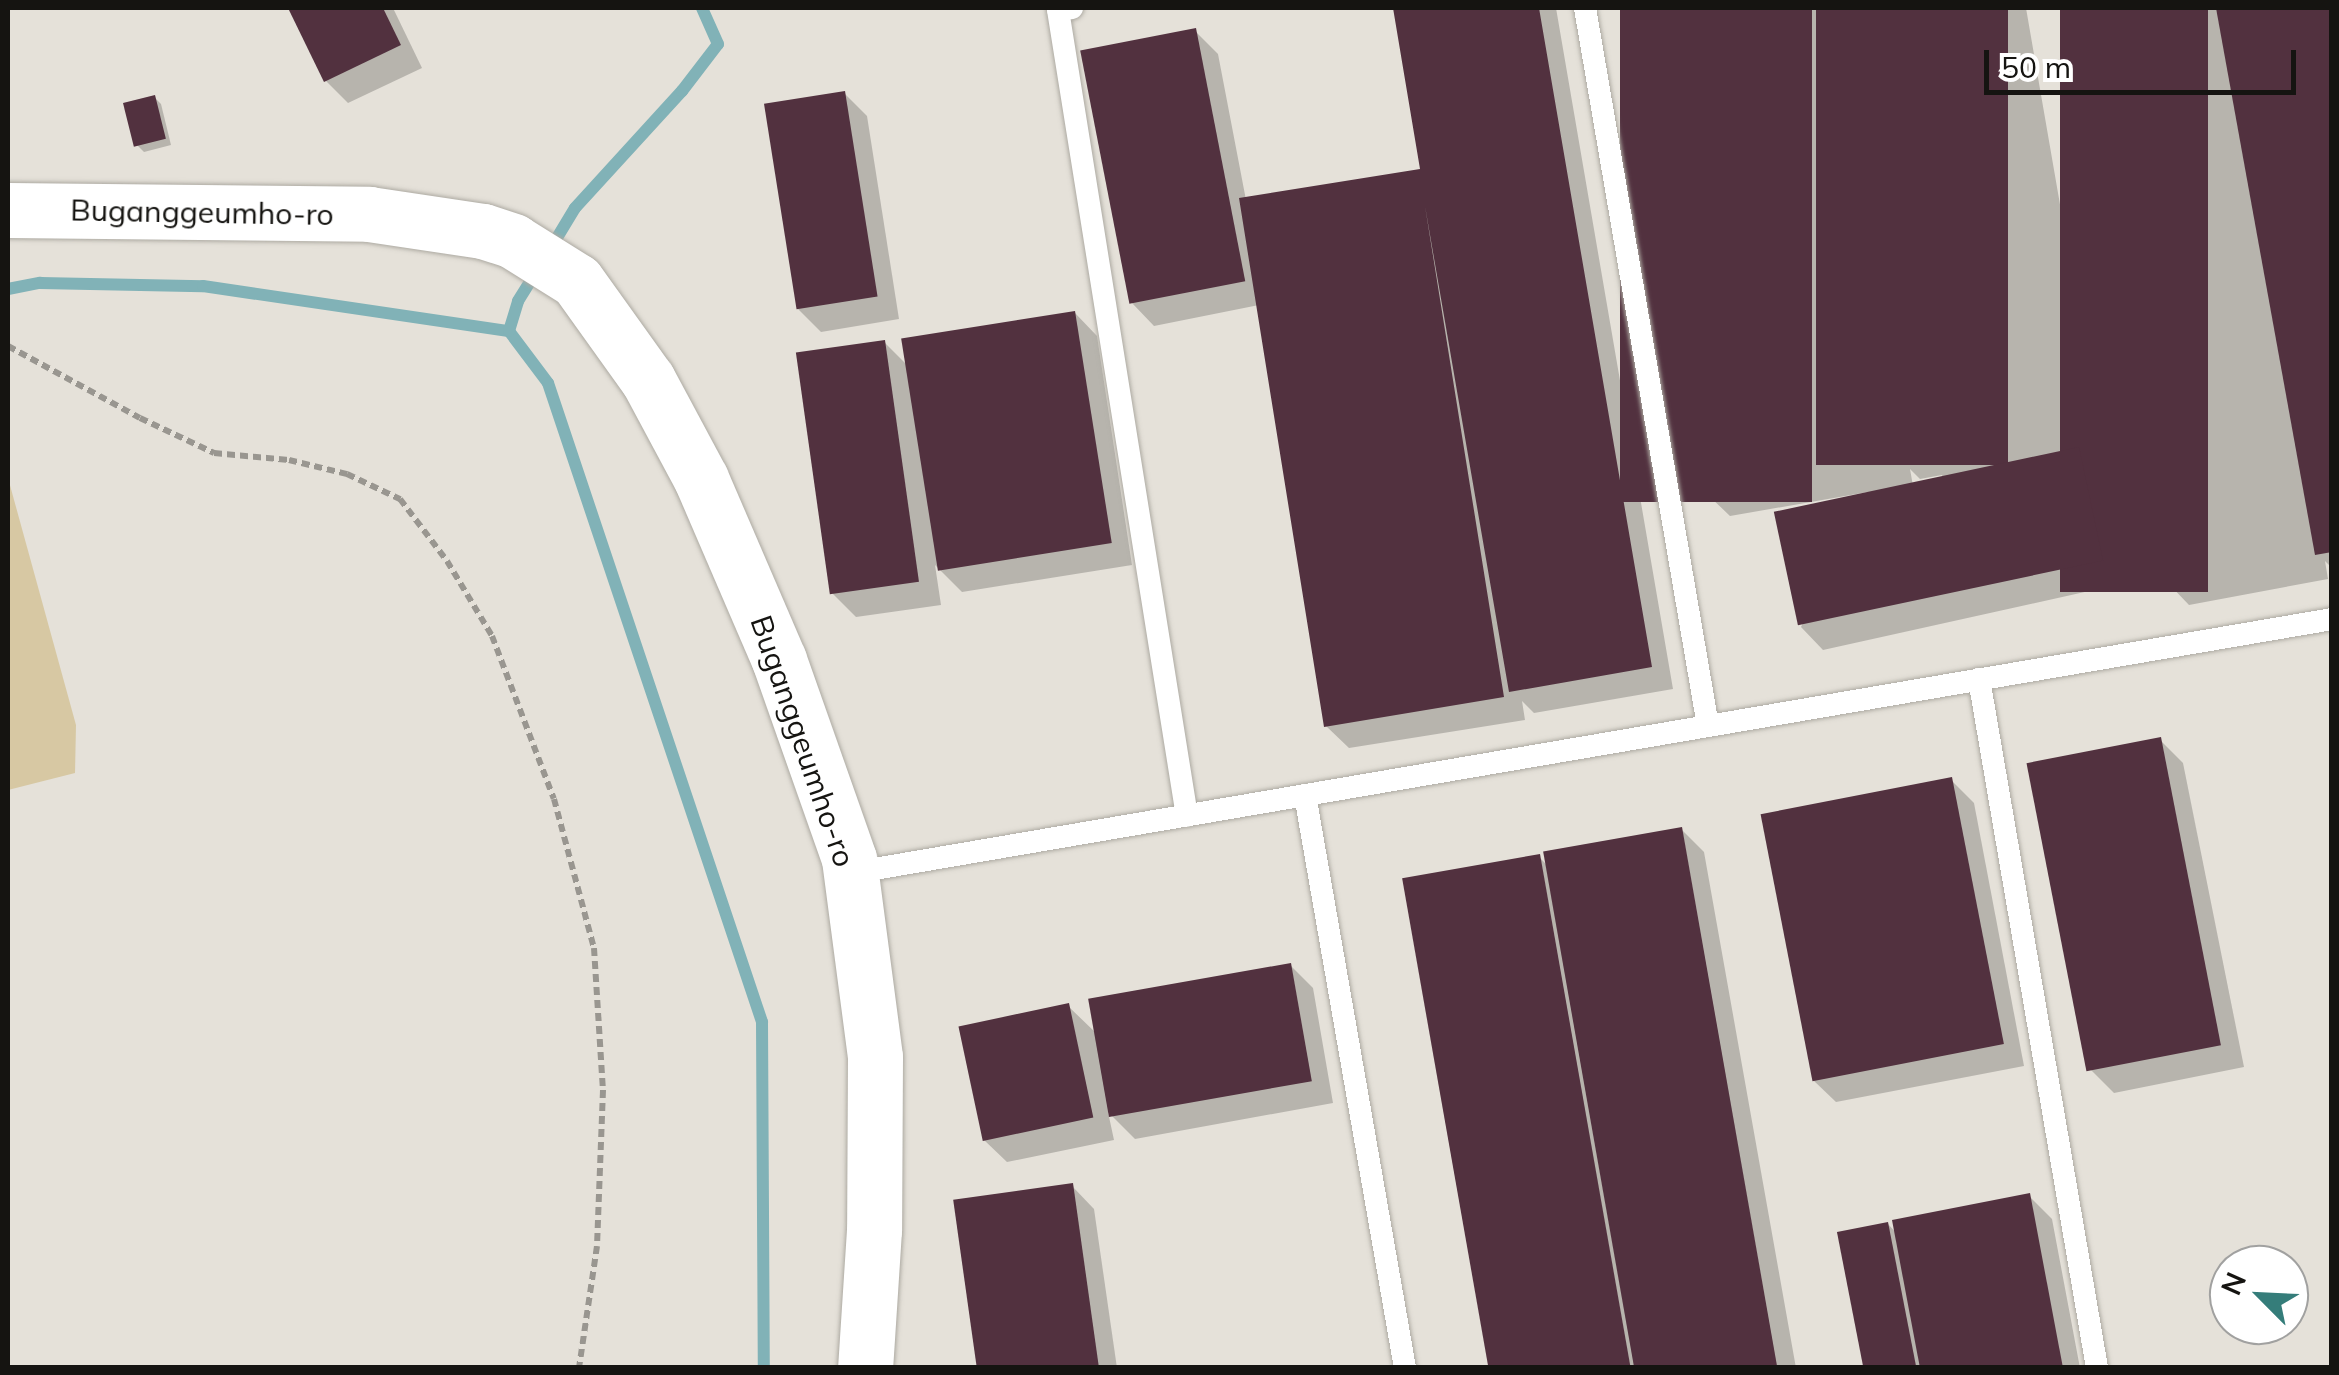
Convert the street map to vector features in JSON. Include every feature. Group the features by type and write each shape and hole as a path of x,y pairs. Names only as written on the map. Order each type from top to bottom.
{"street":[{"name":"Buganggeumho-ro","path":"8,210 369,214 483,231 513,241 576,281 648,380 701,479 779,660 851,873 875,1057 874,1230 865,1368"}],"lane":[{"path":"1072,8 1058,10 1188,816"},
{"path":"1585,8 1708,726"},
{"path":"851,873 2332,619"},
{"path":"1979,679 2096,1368"},
{"path":"1305,795 1405,1368"}],"path":[{"path":"8,346 214,452 289,460 348,474 400,500 448,560 492,636 554,799 594,948 603,1090 599,1207 579,1368"}],"shaded area":[{"path":"8,478 76,725 75,773 8,790"}],"building":[{"path":"288,8 383,8 401,45 324,82"},
{"path":"1393,8 1539,8 1652,667 1509,692 1425,206 1504,697 1324,727 1239,198 1420,169"},
{"path":"1620,8 1812,8 1812,502 1620,502"},
{"path":"1816,8 2008,8 2008,465 1816,465"},
{"path":"2060,8 2208,8 2208,592 2060,592"},
{"path":"2216,8 2332,8 2332,552 2315,555"},
{"path":"1196,28 1245,281 1129,304 1080,51"},
{"path":"845,91 878,296 797,309 764,104"},
{"path":"155,95 166,139 134,147 123,103"},
{"path":"1075,311 1112,543 938,571 901,339"},
{"path":"885,340 919,582 830,594 796,353"},
{"path":"2079,447 2103,560 1798,625 1774,512"},
{"path":"2161,737 2221,1045 2086,1071 2027,763"},
{"path":"1952,777 2004,1044 1812,1081 1761,814"},
{"path":"1682,827 1777,1368 1634,1368 1543,851"},
{"path":"1540,854 1631,1368 1488,1368 1402,878"},
{"path":"1291,963 1312,1081 1109,1117 1088,999"},
{"path":"1069,1003 1093,1117 983,1141 958,1026"},
{"path":"1073,1183 1099,1368 977,1368 953,1200"},
{"path":"2030,1193 2063,1368 1920,1368 1892,1220"},
{"path":"1888,1222 1916,1366 1863,1368 1837,1232"}],"waterway":[{"path":"549,251 575,208 682,91 718,44 702,8"},
{"path":"509,331 518,301 536,272"},
{"path":"8,289 40,283 203,286 509,331 548,383 762,1022 764,1368"}]}
